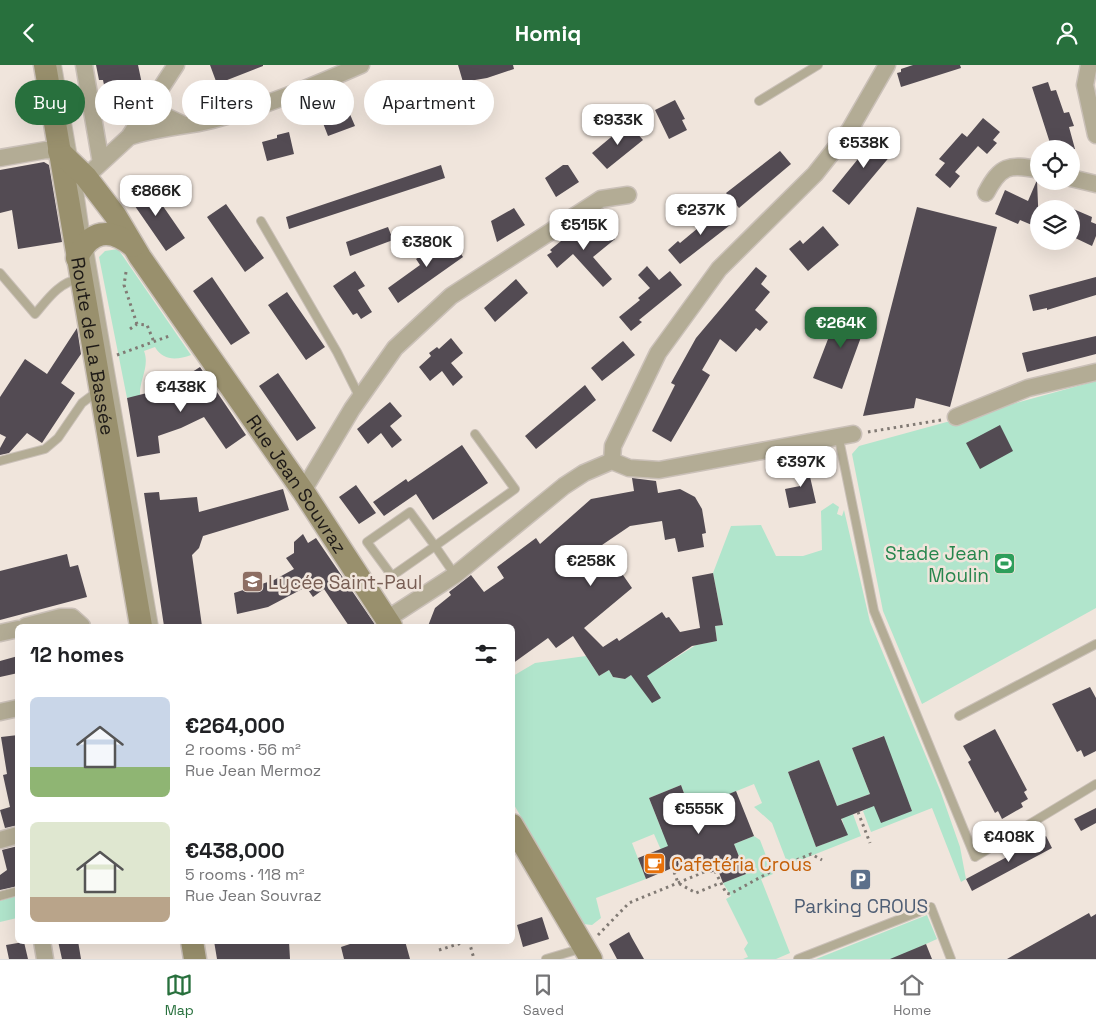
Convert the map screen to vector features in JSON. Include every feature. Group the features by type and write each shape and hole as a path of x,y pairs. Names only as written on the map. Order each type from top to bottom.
{"main road":[{"name":"Route de La Bassée","path":"45,65 77,173 82,259 99,390 140,624"},
{"name":"Rue Jean Souvraz","path":"77,173 115,215 189,329 303,491 389,623"},
{"path":"82,259 106,233 122,237 137,251"},
{"path":"515,830 588,953"},
{"path":"192,944 195,959"}],"street":[{"path":"77,173 84,65"},
{"path":"165,80 176,65"},
{"path":"271,102 361,65"},
{"path":"612,461 613,446 658,353 719,269 820,167 849,131 887,65"},
{"path":"1089,65 1085,85 1096,135"},
{"path":"172,119 182,124"},
{"path":"77,173 129,137 182,124"},
{"path":"129,137 136,125"},
{"path":"0,157 46,150 77,173"},
{"path":"986,193 995,176 1006,169 1018,165 1030,168"},
{"path":"1080,180 1096,184"},
{"path":"303,491 360,398 395,348 451,296 601,199 628,195"},
{"path":"956,417 1028,388 1096,372"},
{"path":"389,623 455,575 564,486 584,473 612,461 629,468 659,471 846,437"},
{"path":"34,624 61,617 72,617 80,624"},
{"path":"0,633 15,630"},
{"path":"0,712 15,709"},
{"path":"0,840 15,836"},
{"path":"43,944 46,959"}],"lane":[{"path":"57,65 77,173"},
{"path":"759,101 818,65"},
{"path":"261,221 337,351 360,398"},
{"path":"0,273 34,315 50,296 71,280 82,259"},
{"path":"82,259 108,358 154,624"},
{"path":"0,461 45,449 58,438 82,403 99,390"},
{"path":"455,575 435,546 410,512 367,542 392,577 435,546 515,489 476,434"},
{"path":"846,437 874,611 975,857 1096,784"},
{"path":"959,716 1096,644"},
{"path":"0,896 15,892"},
{"path":"798,959 931,907 951,959"},
{"path":"546,959 588,953"}],"path":[{"path":"137,251 127,270 124,285 137,324"},
{"path":"130,329 137,324 148,325 154,342"},
{"path":"108,358 189,329"},
{"path":"846,437 956,417"},
{"path":"858,812 870,843"},
{"path":"715,871 726,893 730,894 778,867 811,854 822,860"},
{"path":"672,866 678,883 696,893 720,883"},
{"path":"588,953 629,903 709,870"},
{"path":"440,950 456,944"},
{"path":"470,944 474,959"}],"green space":[{"path":"118,249 191,355 181,358 166,357 158,352 155,347 144,351 146,363 140,396 127,398 99,257 105,251"},
{"path":"1096,381 1096,608 922,704 883,611 852,454 859,446"},
{"path":"833,503 839,507 837,514 842,516 844,510 870,622 940,790 960,847 966,879 961,882 932,808 871,832 863,811 867,809 866,807 873,804 912,811 883,736 852,748 870,794 837,806 819,760 788,772 816,847 847,835 841,816 853,814 861,836 788,865 772,823 754,807 762,803 754,784 702,805 701,802 689,807 681,785 649,798 662,831 677,825 669,847 661,850 654,834 632,843 646,879 596,898 601,918 592,925 583,924 515,806 515,675 535,663 586,656 599,676 609,670 613,677 624,679 631,675 647,676 659,665 661,667 696,645 717,641 715,626 723,625 713,573 731,526 761,525 776,556 803,556 822,550 821,511"},
{"path":"754,836 760,840 773,874 761,879 790,953 776,959 743,959 748,957 744,949 748,943 726,899 731,896 723,883 746,874 734,844"},
{"path":"15,897 15,918 0,922 0,901"},
{"path":"927,915 937,939 893,959 816,959"}],"building":[{"path":"96,65 138,65 141,80 103,80 99,80"},
{"path":"210,65 263,65 227,80 216,80"},
{"path":"458,65 513,65 514,69 487,78 462,80"},
{"path":"913,65 960,65 961,68 901,87 897,73 901,72 901,69"},
{"path":"1048,82 1051,91 1056,90 1064,113 1069,112 1074,126 1069,127 1073,140 1049,140 1032,87"},
{"path":"675,100 685,119 682,120 687,130 669,139 655,110"},
{"path":"983,118 1000,132 993,140 997,143 987,154 978,146 955,172 960,176 950,188 935,175 945,163 939,159 962,133 967,137"},
{"path":"628,123 643,140 607,169 592,153"},
{"path":"354,124 355,126 328,136 324,125"},
{"path":"289,132 294,154 267,161 262,142"},
{"path":"879,133 897,148 849,205 832,191"},
{"path":"780,151 791,164 739,208 726,193"},
{"path":"44,162 49,165 62,242 18,249 12,210 0,213 0,170"},
{"path":"441,165 445,178 289,229 286,217"},
{"path":"563,165 568,165 579,182 556,197 545,178"},
{"path":"147,183 185,238 166,251 128,196"},
{"path":"1005,190 1028,201 1033,190 1037,190 1038,200 1030,200 1030,224 1020,220 1018,224 995,214"},
{"path":"226,204 264,258 245,272 207,217"},
{"path":"917,207 997,227 950,407 916,398 914,408 863,416"},
{"path":"514,208 525,225 497,242 491,221"},
{"path":"722,208 734,222 680,264 668,250 678,241 680,243"},
{"path":"1080,212 1092,217 1091,222 1096,224 1096,236 1092,246 1080,240"},
{"path":"583,223 595,236 606,228 615,239 593,257 612,279 603,287 573,254 557,268 547,255 552,252 550,250"},
{"path":"823,226 839,245 808,271 789,249 800,240 803,244"},
{"path":"388,227 393,240 350,256 346,242"},
{"path":"448,234 463,257 398,303 388,288 420,265 416,259 437,245 436,243"},
{"path":"647,266 659,280 670,271 682,285 639,320 642,322 631,331 619,317 640,300 638,298 650,288 638,275"},
{"path":"756,267 767,276 761,284 770,292 755,310 768,322 760,331 756,328 736,352 720,339 702,370 710,375 671,442 652,431 675,385 671,383 696,338"},
{"path":"355,271 365,286 358,290 372,312 361,319 357,313 353,315 333,286"},
{"path":"212,277 250,333 231,345 193,291"},
{"path":"1096,277 1096,295 1047,310 1047,308 1033,311 1029,295"},
{"path":"516,279 528,293 495,322 484,308"},
{"path":"287,292 325,347 306,360 268,305"},
{"path":"840,308 868,318 842,389 813,378"},
{"path":"77,328 81,354 61,383 75,393 42,443 27,433 9,453 0,455 0,448 6,437 0,434 0,397 25,359 47,374"},
{"path":"1096,336 1096,354 1027,372 1022,353"},
{"path":"451,338 463,353 451,363 463,377 453,386 442,371 430,381 419,367 431,356 429,353 437,347 439,349"},
{"path":"623,341 635,355 602,381 591,368"},
{"path":"200,367 246,435 226,449 204,417 158,436 160,453 137,457 127,398 167,388"},
{"path":"278,373 316,428 297,441 259,386"},
{"path":"585,385 596,400 536,449 525,436"},
{"path":"390,402 402,416 390,426 402,440 392,448 381,433 368,444 357,429"},
{"path":"1000,425 1013,451 980,469 966,443"},
{"path":"462,445 488,483 433,520 416,494 384,516 373,502 406,479 408,482"},
{"path":"806,459 816,503 789,508 785,489 800,486 795,462"},
{"path":"632,478 656,481 658,493 680,489 695,497 702,509 706,533 702,534 704,547 678,552 675,538 665,540 662,521 630,526 602,545 632,588 584,628 603,647 617,638 619,641 662,612 666,618 669,617 680,632 700,628 692,577 713,573 723,625 715,626 717,641 692,646 647,676 661,698 652,703 631,675 625,679 613,677 609,670 599,676 573,636 556,648 548,638 515,662 515,624 429,624 435,608 451,595 449,592 471,575 484,592 504,578 497,567 536,538 540,544 591,499 634,491"},
{"path":"356,485 376,513 359,524 339,497"},
{"path":"283,489 289,510 203,536 199,548 192,555 202,624 164,624 144,493 159,492 160,500 197,497 199,512"},
{"path":"303,534 308,543 316,538 375,624 348,624 324,589 313,597 306,587 268,607 237,614 234,593 274,580 294,569 286,558 294,553 294,542"},
{"path":"67,554 70,567 78,565 87,597 0,620 0,571"},
{"path":"15,657 15,674 0,677 0,661"},
{"path":"1090,687 1096,698 1096,751 1084,757 1081,750 1077,752 1052,704"},
{"path":"995,729 1027,790 1024,792 1028,799 1021,803 1023,807 1002,819 998,811 995,813 968,762 971,760 963,746"},
{"path":"15,735 15,826 5,828 0,810 10,807 3,775 7,774 1,737"},
{"path":"884,736 912,811 881,823 874,806 841,819 848,835 816,847 788,772 819,760 837,806 870,794 852,748"},
{"path":"681,785 689,807 701,802 702,805 736,791 754,836 734,844 746,874 723,883 718,870 710,873 705,861 679,871 677,866 646,879 638,858 668,846 649,798"},
{"path":"1096,808 1096,823 1081,831 1074,819"},
{"path":"1046,836 1052,848 972,891 966,879"},
{"path":"15,847 15,887 0,890 0,875 7,870 2,850"},
{"path":"1089,913 1091,917 1096,914 1096,959 1007,959"},
{"path":"542,917 549,939 523,947 517,925"},
{"path":"629,932 644,959 617,959 609,944"},
{"path":"24,944 28,959 9,959 6,945"},
{"path":"59,944 78,944 81,959 62,959"},
{"path":"214,944 289,944 290,959 217,959"},
{"path":"350,944 406,944 410,959 344,959 341,947"},
{"path":"926,944 932,959 890,959"}],"place":[{"name":"Stade Jean Moulin","path":"1005,564"},
{"name":"Lycée Saint-Paul","path":"252,582"},
{"name":"Cafetéria Crous","path":"655,864"},
{"name":"Parking CROUS","path":"861,880"}]}
